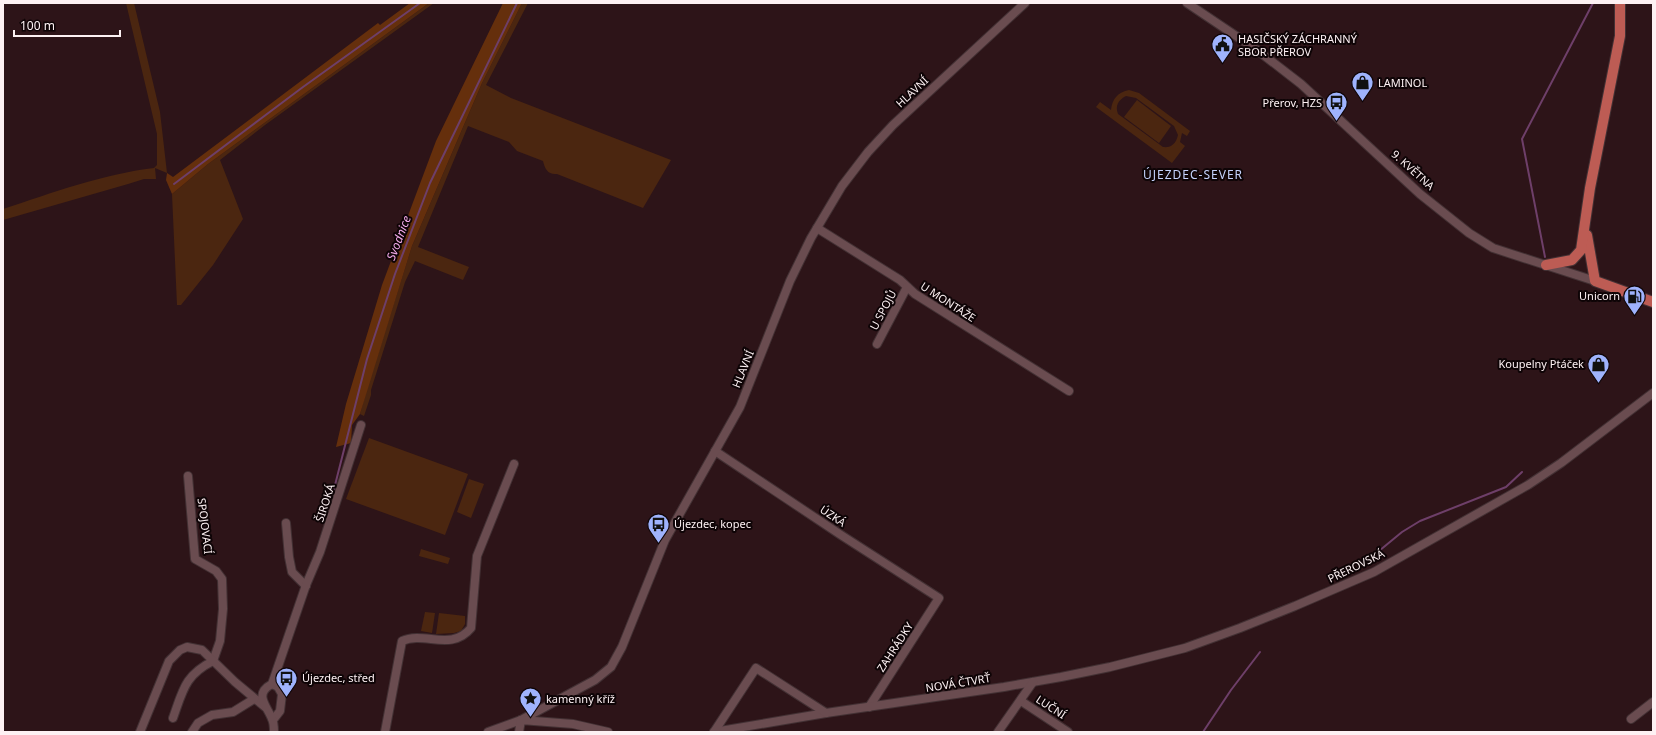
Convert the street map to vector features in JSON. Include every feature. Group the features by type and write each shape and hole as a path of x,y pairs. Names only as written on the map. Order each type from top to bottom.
{"main road":[{"path":"1546,265 1567,262 1579,254 1582,246 1586,216 1620,36 1620,3"},
{"path":"1586,216 1587,238 1595,281"},
{"name":"9. KVĚTNA","path":"1595,281 1653,302"}],"street":[{"name":"HLAVNÍ","path":"488,732 522,720 595,680 611,666 622,647 664,540 740,407 790,281 817,228 842,186 868,152 893,125 1025,3"},
{"name":"9. KVĚTNA","path":"1187,3 1257,50 1301,84 1420,194 1469,233 1493,248 1595,281"},
{"name":"U MONTÁŽE","path":"817,228 900,280 915,294 1069,391"},
{"name":"U SPOJŮ","path":"877,344 907,287"},
{"name":"PŘEROVSKÁ","path":"1033,682 1110,667 1185,648 1296,606 1374,572 1528,485 1561,463 1653,393"},
{"name":"ŠIROKÁ","path":"264,707 262,699 263,693 269,685 272,684 327,531 361,425"},
{"name":"ÚZKÁ","path":"715,450 841,535 940,598"},
{"path":"385,732 402,642 409,639 450,640 459,638 471,628 477,556 514,464"},
{"name":"SPOJOVACÍ","path":"188,476 195,559 216,571 222,579 223,608 220,641 213,661"},
{"path":"286,524 292,572 306,586"},
{"name":"ZAHRÁDKY","path":"869,708 940,598"},
{"path":"140,732 169,661 180,650 187,647 202,650 234,682 264,707 273,720 274,732"},
{"path":"173,718 184,688 194,672 213,661"},
{"name":"NOVÁ ČTVRŤ","path":"714,732 756,668 826,713"},
{"path":"998,732 1033,682"},
{"name":"NOVÁ ČTVRŤ","path":"714,732 826,713 869,708 1033,682"},
{"path":"272,684 278,687 282,694 280,710 273,720"},
{"path":"192,732 198,723 212,715 233,712 254,699"},
{"name":"LUČNÍ","path":"1021,701 1068,732"},
{"path":"1631,719 1653,702"},
{"path":"519,732 522,720 573,724 608,732"}],"shaded area":[{"path":"126,3 134,3 160,112 167,173 155,168 156,179 144,179 3,220 3,209 97,179 154,168 157,165 157,134"},
{"path":"410,3 429,3 208,164 172,194 166,180 167,173 173,177 378,23 380,25"},
{"path":"429,3 434,3 265,125 220,160 243,219 213,265 181,305 177,305 172,194 208,164"},
{"path":"503,3 522,3 482,83 412,246 360,414 352,425 351,443 336,447 346,404 382,285 436,141"},
{"path":"522,3 528,3 486,85 511,98 671,160 643,208 557,174 551,174 546,169 543,161 517,151 509,142 468,126 418,247 469,267 463,280 415,261 405,282 364,416 360,414 366,392 412,246 482,83"},
{"path":"1129,90 1139,93 1190,131 1187,136 1182,133 1180,142 1185,146 1172,163 1096,107 1100,102 1111,110 1114,99 1122,92","holes":["1126,96 1136,98 1174,126 1178,135 1173,145 1163,147 1118,114 1117,106 1121,99"]},
{"path":"1137,100 1171,126 1159,143 1124,117"},
{"path":"369,438 468,474 445,535 346,499"},
{"path":"469,479 484,484 471,518 457,512"},
{"path":"421,549 450,558 448,564 419,556"},
{"path":"425,612 435,613 432,633 421,631"},
{"path":"439,613 465,616 465,624 461,631 436,634"}],"waterway":[{"path":"174,184 303,87 420,3"},
{"name":"Svodnice","path":"333,493 367,359 395,274 430,183 517,3"},
{"path":"1545,257 1522,139 1593,3"},
{"path":"1362,565 1402,532 1420,521 1506,487 1522,472"},
{"path":"1203,732 1231,690 1260,652"}],"place":[{"name":"HASIČSKÝ ZÁCHRANNÝ SBOR PŘEROV","path":"1222,64"},
{"name":"LAMINOL","path":"1362,102"},
{"name":"Přerov, HZS","path":"1337,122"},
{"name":"Unicorn","path":"1635,316"},
{"name":"Koupelny Ptáček","path":"1599,384"},
{"name":"Újezdec, kopec","path":"659,544"},
{"name":"Újezdec, střed","path":"287,698"},
{"name":"kamenný kříž","path":"530,718"}],"district":[{"name":"ÚJEZDEC-SEVER","path":"1193,175"}]}
